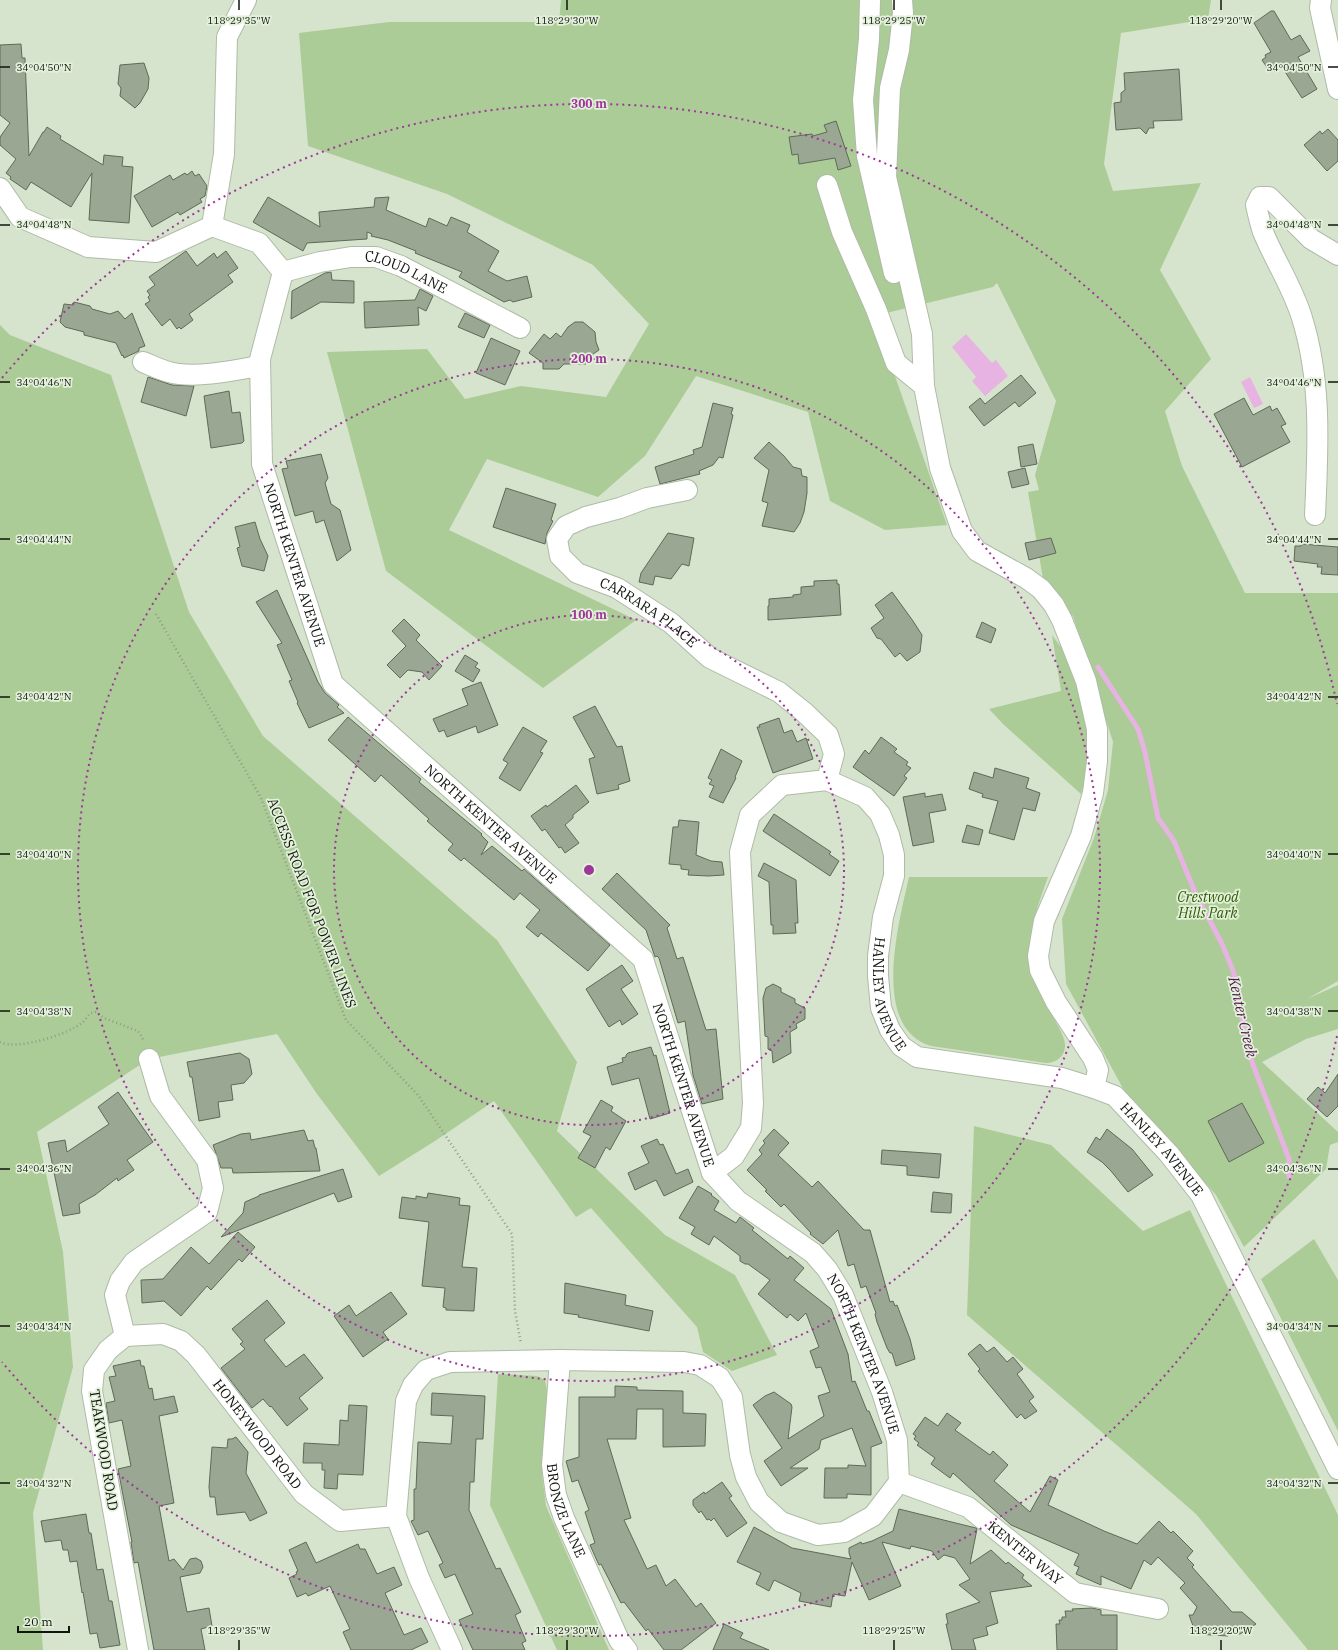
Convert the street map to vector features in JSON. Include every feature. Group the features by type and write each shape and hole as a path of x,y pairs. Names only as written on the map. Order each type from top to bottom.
{"street":[{"path":"212,226 224,154 227,37 246,0"},
{"path":"870,0 869,39 863,100 867,156 901,274 922,334 924,386 940,468 962,531 977,551 1026,578 1041,589 1054,605 1062,620 1086,681 1098,729 1097,761 1093,793 1082,836 1044,921 1038,956 1040,970 1056,1002 1093,1058 1098,1070 1094,1088"},
{"path":"901,274 886,177 890,88 899,50 903,13 902,0"},
{"path":"1321,0 1320,8 1338,89"},
{"path":"827,185 842,232 876,309 896,363 924,386"},
{"path":"0,188 20,217 88,248 156,252 212,226 259,244 283,272"},
{"path":"1315,515 1318,451 1317,406 1310,352 1302,317 1263,230 1256,205 1260,197 1269,197 1310,239 1338,255"},
{"name":"CLOUD LANE","path":"283,272 320,262 376,257 401,266 520,328"},
{"path":"859,270 901,274"},
{"name":"NORTH KENTER AVENUE","path":"283,272 260,359 262,464 333,684 643,959 712,1173 738,1201 813,1253 828,1269 842,1295 882,1392 897,1440 899,1482"},
{"path":"143,362 168,372 179,374 201,374 260,366"},
{"name":"CARRARA PLACE","path":"687,490 647,498 620,508 586,517 566,526 557,539 560,556 577,573 618,588 671,623 710,658 779,692 804,712 828,735 834,754 828,780"},
{"path":"712,1173 734,1156 751,1128 754,1103 740,852 750,815 782,785 828,780"},
{"name":"HANLEY AVENUE","path":"828,780 865,797 880,814 889,835 894,856 894,876 883,917 878,956 878,976 881,1008 890,1030 901,1046 916,1057 1062,1078 1115,1096 1169,1154 1201,1195 1338,1470"},
{"path":"125,1336 115,1295 120,1280 134,1262 208,1212 213,1188 208,1160 160,1096 149,1059"},
{"name":"HONEYWOOD ROAD","path":"125,1336 163,1334 181,1341 196,1355 304,1494 340,1521 396,1516"},
{"name":"TEAKWOOD ROAD","path":"125,1336 108,1350 94,1370 92,1391 138,1650"},
{"path":"452,1650 419,1578 396,1516 406,1401 413,1385 426,1370 450,1362 524,1360 684,1362 700,1365 720,1378 732,1397 740,1455 746,1477 759,1502 781,1522 818,1535 844,1532 873,1516 899,1482"},
{"name":"BRONZE LANE","path":"560,1360 552,1465 556,1495 564,1518 619,1640 627,1650"},
{"name":"KENTER WAY","path":"899,1482 968,1506 1075,1593 1158,1609"}],"path":[{"name":"ACCESS ROAD FOR POWER LINES","path":"156,614 261,798 346,1020 418,1095 512,1234 514,1311 524,1360"},
{"path":"0,1042 15,1046 46,1039 69,1030 83,1022 91,1013 96,1012 104,1018 138,1031 149,1059"}],"green space":[{"name":"Crestwood Hills Park","path":"561,0 1211,0 1208,19 1121,33 1104,164 1113,191 1201,183 1160,270 1211,359 1165,411 1182,466 1245,593 1338,593 1338,981 1307,999 1338,985 1338,1029 1306,1039 1262,1062 1338,1132 1338,1142 1330,1145 1326,1169 1244,1247 1216,1195 1126,1094 1066,984 1062,919 1094,838 1108,790 1113,742 1073,616 1045,590 1028,492 1039,490 1035,475 1056,401 997,283 993,287 874,316 947,525 885,530 830,501 808,412 696,376 645,456 598,497 487,459 449,530 636,620 543,688 386,571 327,352 427,349 465,399 521,386 606,397 649,324 593,265 447,194 308,146 299,33 389,22 559,22"},
{"path":"0,325 10,335 111,375 189,612 263,736 497,940 577,1062 557,1131 665,1235 735,1275 777,1355 732,1371 703,1352 697,1327 591,1208 576,1217 494,1101 435,1141 379,1176 317,1094 277,1034 149,1059 37,1132 63,1252 73,1367 33,1513 43,1650 0,1650"},
{"path":"1052,635 1069,658 1091,730 1084,784 1081,794 1003,724 989,709 1061,691"},
{"path":"909,877 1048,877 1033,925 1030,940 1030,954 1032,970 1037,986 1064,1039 1065,1048 1060,1058 1054,1062 1046,1063 931,1046 912,1035 900,1018 895,996 893,972 895,946"},
{"path":"974,1126 1051,1145 1143,1231 1190,1210 1338,1515 1338,1650 1308,1650 1196,1514 967,1315"},
{"path":"1314,1239 1338,1280 1338,1431 1261,1279"},
{"path":"498,1374 537,1376 545,1380 547,1391 542,1474 546,1506 609,1650 557,1650 490,1505"}],"shaded area":[{"path":"966,334 992,363 996,360 1008,376 985,396 972,381 976,377 952,347"},
{"path":"1250,377 1263,404 1254,408 1241,382"}],"building":[{"path":"1271,11 1274,11 1291,40 1300,35 1310,51 1298,57 1317,89 1302,98 1282,67 1275,72 1274,70 1270,72 1262,60 1266,57 1265,55 1271,52 1254,23"},
{"path":"21,44 22,58 25,58 29,156 47,127 61,136 60,139 103,165 104,155 123,157 122,166 133,167 129,223 89,220 92,173 71,207 31,182 26,190 10,179 11,177 6,173 16,159 0,145 0,137 10,123 0,115 0,45"},
{"path":"144,63 149,78 148,89 140,103 135,108 120,96 121,88 118,84 120,65"},
{"path":"1179,69 1182,120 1153,121 1154,128 1149,128 1146,134 1140,128 1116,130 1114,103 1121,102 1121,93 1125,90 1124,73"},
{"path":"836,121 851,166 838,170 835,158 799,164 798,154 792,155 789,137 812,134 813,136 827,132 824,125"},
{"path":"1328,129 1338,140 1338,161 1327,171 1304,145 1320,131 1322,134"},
{"path":"192,171 195,176 199,174 207,186 205,196 200,199 202,202 180,215 178,212 152,227 134,196 170,175 173,180 185,173 187,175"},
{"path":"268,197 320,227 319,212 374,207 375,198 389,197 386,210 426,227 429,218 447,226 451,217 470,225 467,232 499,251 488,271 507,281 527,276 532,297 513,302 510,300 504,302 459,277 462,272 415,253 416,251 388,240 371,236 372,234 367,232 367,239 307,243 303,251 253,222"},
{"path":"186,251 197,266 214,253 217,258 226,251 238,268 228,275 233,282 189,314 193,320 181,329 179,327 177,329 170,319 162,326 145,304 150,301 148,297 150,295 147,291 155,285 149,277"},
{"path":"331,272 332,280 354,281 354,303 321,302 291,319 292,291 325,273"},
{"path":"420,289 433,296 426,311 418,307 419,325 365,328 364,302 415,300"},
{"path":"74,302 90,306 92,309 110,314 118,311 125,319 132,313 145,346 139,348 139,351 124,358 116,343 84,335 84,332 65,327 60,322 64,304 73,305"},
{"path":"465,313 490,325 484,338 458,327"},
{"path":"575,322 583,322 595,332 599,350 586,361 586,364 564,364 559,369 543,369 543,363 529,353 544,334 550,339 556,333 561,337 568,327"},
{"path":"491,338 520,351 505,385 476,373"},
{"path":"1021,375 1036,393 1019,407 1015,402 984,426 969,407 980,398 985,404"},
{"path":"148,377 172,385 194,386 186,416 141,402"},
{"path":"229,391 232,413 240,412 244,441 242,443 211,448 204,396"},
{"path":"1244,398 1253,415 1270,406 1272,411 1277,408 1286,424 1281,426 1290,442 1242,467 1214,414"},
{"path":"713,403 733,408 731,414 733,415 723,458 719,457 713,465 699,471 700,474 660,484 655,467 694,454 693,450 702,447"},
{"path":"769,442 793,467 801,469 802,476 807,477 807,493 804,512 800,523 794,532 762,526 768,503 762,501 769,470 754,458"},
{"path":"1033,444 1037,464 1021,467 1018,447"},
{"path":"321,454 328,478 325,483 331,504 340,510 351,550 337,561 324,520 316,523 313,511 295,516 282,469 288,468 286,461"},
{"path":"1025,468 1029,484 1012,488 1008,472"},
{"path":"506,488 556,504 551,520 553,521 547,533 545,544 493,527"},
{"path":"255,522 260,539 268,556 264,571 242,566 237,548 240,547 235,527"},
{"path":"668,533 694,538 689,566 682,564 671,579 655,576 653,585 639,582 641,573"},
{"path":"1051,538 1056,553 1029,560 1025,543"},
{"path":"1302,544 1338,547 1338,575 1321,574 1322,567 1317,567 1318,564 1294,561 1295,546 1301,546"},
{"path":"837,580 837,584 839,584 841,615 768,620 769,599 793,597 793,595 801,594 801,587 814,586 814,581"},
{"path":"277,590 318,682 325,693 339,705 337,707 344,713 309,728 297,703 298,702 289,681 292,680 277,645 282,643 256,602"},
{"path":"892,592 922,635 920,652 907,661 900,653 895,657 881,639 877,638 871,628 884,618 875,605"},
{"path":"404,619 420,635 416,640 442,666 429,680 422,672 408,670 400,678 387,665 406,646 392,631"},
{"path":"982,622 996,629 991,643 976,637"},
{"path":"465,655 478,663 475,667 480,670 473,682 455,671"},
{"path":"481,682 498,725 478,733 476,726 447,737 444,730 439,732 433,719 468,705 462,689"},
{"path":"595,706 617,747 622,746 630,781 618,785 619,789 597,794 589,759 595,757 573,717"},
{"path":"348,717 421,779 419,782 482,834 481,835 488,842 481,855 492,846 522,871 524,869 610,945 588,971 541,933 538,937 526,927 540,910 520,893 514,900 464,858 461,861 448,850 453,844 427,821 429,819 381,775 375,782 328,740"},
{"path":"779,718 784,733 792,730 797,742 806,738 813,759 773,773 757,727"},
{"path":"523,727 547,741 540,752 543,753 520,791 499,778 508,763 503,760"},
{"path":"881,737 897,749 894,752 908,762 906,765 911,768 904,776 907,778 894,796 853,767 865,750 869,754"},
{"path":"721,749 742,761 735,777 736,778 723,803 709,797 714,786 709,784 712,780 708,778"},
{"path":"995,768 1029,778 1026,788 1040,793 1035,811 1023,808 1014,840 989,833 998,801 982,797 983,794 969,789 974,772 993,778"},
{"path":"576,785 589,802 573,815 573,818 565,825 579,843 565,853 561,847 559,848 545,829 542,831 531,816 546,805 547,807"},
{"path":"925,793 925,797 942,794 946,810 929,813 934,842 913,846 903,797"},
{"path":"774,814 831,852 829,854 839,861 830,876 763,831"},
{"path":"679,820 699,822 696,855 711,861 722,862 724,875 688,875 689,870 681,869 681,865 669,864 673,827 678,827"},
{"path":"967,825 983,830 979,845 962,842"},
{"path":"764,863 796,880 798,923 795,923 796,933 773,934 773,925 771,925 769,882 758,876"},
{"path":"617,873 670,925 667,928 677,959 683,957 706,1030 716,1029 723,1099 702,1104 693,1075 685,1021 678,1023 659,958 657,956 655,957 646,930 602,889"},
{"path":"622,965 633,981 621,989 638,1014 622,1025 620,1020 609,1027 586,989"},
{"path":"773,984 781,988 781,992 795,999 795,1003 805,1008 805,1019 796,1024 797,1028 790,1032 791,1053 773,1063 772,1051 768,1049 768,1037 765,1036 763,998 766,988"},
{"path":"651,1047 654,1056 656,1055 670,1113 650,1119 639,1078 612,1085 607,1067 623,1062 622,1058 626,1057 628,1053"},
{"path":"240,1053 249,1059 252,1074 244,1083 231,1085 233,1100 218,1102 220,1117 199,1121 192,1077 190,1077 187,1062"},
{"path":"1338,1074 1338,1106 1327,1117 1307,1099 1318,1087 1325,1093"},
{"path":"118,1092 153,1142 127,1160 134,1170 118,1181 117,1178 95,1195 79,1204 80,1213 63,1216 48,1143 65,1140 67,1152 109,1124 98,1107"},
{"path":"601,1100 613,1107 611,1111 626,1121 610,1150 606,1147 595,1168 578,1158 591,1136 583,1132"},
{"path":"1242,1103 1264,1143 1229,1162 1208,1121"},
{"path":"774,1129 789,1143 778,1155 812,1187 818,1181 864,1230 870,1230 890,1302 893,1301 895,1306 897,1305 910,1339 915,1359 896,1366 892,1353 890,1353 887,1348 877,1322 876,1313 866,1286 861,1288 854,1264 848,1266 838,1230 823,1244 810,1234 811,1233 784,1204 781,1207 747,1170 762,1154 759,1150 765,1143 763,1141"},
{"path":"1107,1129 1132,1149 1153,1175 1128,1192 1102,1162 1087,1152 1096,1137 1100,1140"},
{"path":"304,1130 308,1141 313,1140 320,1171 233,1173 232,1168 221,1168 213,1145 241,1134 250,1133 251,1140"},
{"path":"657,1139 660,1145 663,1144 676,1174 688,1169 693,1182 664,1196 656,1180 635,1190 628,1173 649,1163 641,1146"},
{"path":"882,1150 941,1154 939,1178 907,1175 907,1166 881,1164"},
{"path":"343,1169 352,1197 338,1202 334,1193 221,1237 243,1213 245,1202 259,1195"},
{"path":"698,1186 712,1194 711,1195 719,1201 714,1210 736,1223 740,1217 754,1228 752,1230 788,1259 790,1256 804,1268 794,1280 831,1309 848,1354 852,1382 855,1381 882,1443 871,1447 871,1495 847,1494 847,1498 824,1498 825,1468 848,1468 848,1465 866,1466 852,1428 821,1440 819,1449 790,1468 808,1468 781,1486 764,1461 782,1448 753,1405 765,1396 774,1392 791,1404 792,1407 788,1439 824,1416 818,1396 830,1392 821,1367 816,1368 810,1351 819,1347 806,1313 798,1321 790,1314 787,1318 758,1294 770,1280 748,1264 740,1261 740,1256 714,1236 709,1245 691,1234 695,1227 679,1218"},
{"path":"933,1192 952,1194 951,1213 931,1212"},
{"path":"428,1193 460,1198 459,1205 470,1206 462,1267 477,1268 474,1311 446,1310 446,1308 443,1307 445,1288 422,1286 429,1222 399,1218 402,1197 416,1199 416,1196 427,1198"},
{"path":"238,1232 255,1247 242,1262 239,1259 211,1290 207,1286 181,1316 164,1301 142,1303 141,1280 163,1279 191,1247 209,1264"},
{"path":"565,1283 626,1295 625,1305 653,1311 649,1331 564,1313"},
{"path":"391,1292 407,1314 383,1332 388,1339 363,1357 334,1316 349,1305 356,1316"},
{"path":"267,1300 285,1323 264,1340 286,1367 304,1354 323,1378 299,1398 308,1409 287,1426 271,1406 270,1407 263,1399 252,1408 221,1368 245,1349 240,1344 243,1342 232,1329"},
{"path":"980,1344 987,1352 994,1347 1007,1362 1013,1357 1023,1369 1017,1374 1034,1397 1029,1401 1037,1411 1025,1419 1021,1414 1017,1418 978,1371 980,1369 968,1354"},
{"path":"140,1360 141,1366 144,1366 149,1389 152,1388 154,1400 174,1396 178,1412 159,1416 174,1503 159,1506 169,1561 174,1559 183,1570 190,1559 196,1558 201,1561 203,1567 200,1573 180,1577 187,1612 209,1608 212,1626 201,1629 205,1650 154,1650 138,1562 134,1563 132,1542 118,1469 131,1466 122,1420 109,1423 106,1403 115,1401 109,1377 116,1376 113,1366"},
{"path":"615,1386 637,1387 637,1390 683,1391 683,1413 706,1414 705,1446 663,1447 663,1409 637,1409 636,1439 607,1439 631,1518 624,1520 647,1569 656,1565 666,1586 675,1579 696,1607 701,1603 716,1623 681,1650 664,1650 648,1629 646,1631 624,1602 621,1603 601,1564 599,1565 590,1545 595,1543 585,1512 589,1510 578,1480 572,1482 566,1461 579,1457 579,1397 615,1397"},
{"path":"432,1393 485,1396 483,1439 476,1439 474,1482 470,1482 469,1510 496,1569 500,1568 521,1612 515,1615 526,1641 522,1643 525,1650 473,1650 459,1620 473,1614 455,1574 445,1578 439,1565 443,1563 428,1531 418,1535 411,1521 414,1520 414,1489 416,1489 418,1442 451,1444 453,1416 431,1415"},
{"path":"349,1405 367,1406 363,1475 338,1474 337,1489 324,1488 325,1470 322,1470 322,1463 303,1463 304,1443 339,1445 340,1420 348,1421"},
{"path":"947,1413 961,1423 955,1430 990,1455 993,1451 1008,1465 994,1481 1030,1512 1050,1476 1058,1480 1048,1505 1104,1531 1137,1544 1159,1521 1171,1533 1173,1531 1193,1551 1187,1558 1194,1565 1192,1567 1232,1612 1242,1612 1256,1624 1240,1634 1228,1633 1228,1636 1196,1634 1189,1615 1193,1615 1197,1607 1180,1588 1185,1583 1158,1557 1151,1565 1144,1560 1131,1589 1101,1576 1101,1585 1076,1574 1079,1567 1074,1565 1079,1554 1011,1525 953,1473 950,1478 931,1464 935,1458 917,1445 919,1443 914,1439 916,1436 913,1434 925,1417 938,1426"},
{"path":"236,1437 248,1452 246,1473 267,1513 250,1521 245,1512 217,1515 215,1497 210,1497 209,1487 212,1447 227,1448 228,1439"},
{"path":"722,1482 732,1496 729,1498 747,1523 727,1537 714,1518 711,1521 709,1519 707,1520 701,1511 699,1513 693,1505 693,1500 704,1492 705,1494"},
{"path":"899,1509 976,1528 970,1564 991,1550 1006,1564 1008,1562 1024,1575 1022,1578 1032,1586 990,1592 998,1623 986,1627 988,1635 973,1639 976,1650 952,1650 946,1624 948,1624 946,1614 980,1602 959,1585 970,1579 955,1558 944,1555 938,1560 932,1551 911,1546 910,1549 882,1542 901,1586 869,1600 852,1562 845,1596 833,1594 831,1607 799,1601 801,1593 774,1580 769,1591 756,1584 761,1573 737,1562 754,1527 792,1548 851,1559 849,1548 861,1542 862,1544 872,1541 893,1531"},
{"path":"86,1514 89,1533 91,1533 97,1570 103,1569 109,1601 112,1601 120,1645 100,1648 97,1633 90,1634 77,1561 70,1562 68,1550 63,1550 61,1540 45,1542 41,1521"},
{"path":"306,1542 316,1563 358,1544 360,1549 365,1549 377,1574 394,1567 402,1585 385,1593 404,1635 421,1628 428,1642 411,1650 351,1650 343,1632 350,1629 330,1586 308,1596 306,1593 297,1597 289,1578 297,1574 296,1572 298,1571 289,1550"},
{"path":"1092,1608 1101,1610 1101,1615 1117,1615 1117,1650 1057,1650 1056,1624 1060,1624 1059,1620 1062,1620 1062,1617 1066,1617 1065,1611 1073,1611 1072,1609"},
{"path":"724,1624 743,1633 740,1638 769,1650 713,1650"}],"waterway":[{"name":"Kenter Creek","path":"1098,667 1138,729 1145,752 1158,818 1174,841 1194,890 1222,944 1232,968 1239,991 1240,1010 1252,1062 1289,1159 1289,1177"}]}
